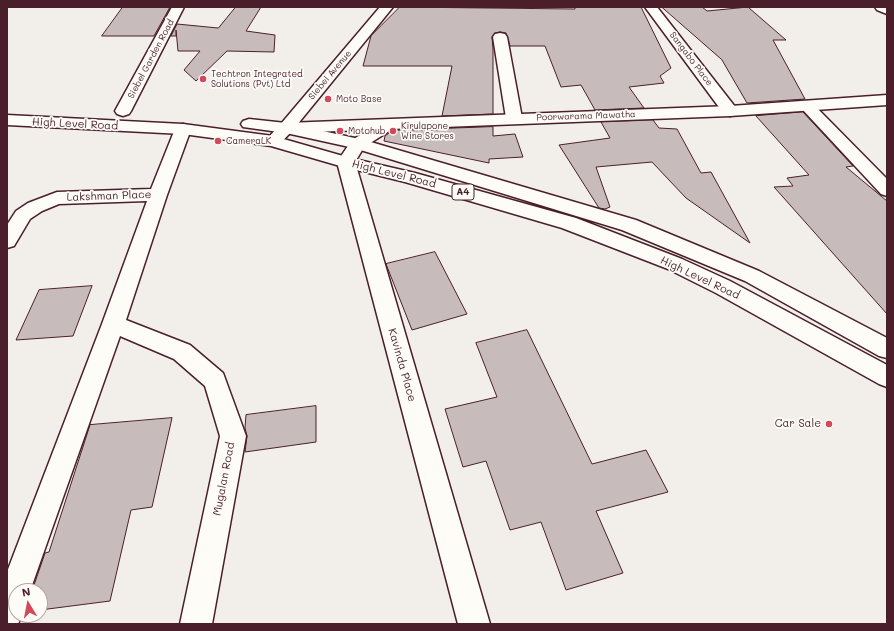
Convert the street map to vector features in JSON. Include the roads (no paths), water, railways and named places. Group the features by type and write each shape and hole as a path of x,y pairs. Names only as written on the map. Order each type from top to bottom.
{"main road":[{"name":"Siebel Garden Road","path":"123,111 178,7"},
{"name":"Siebel Avenue","path":"272,141 286,128 387,7"},
{"name":"Sangabo Place","path":"651,7 730,111"},
{"path":"881,7 887,10"},
{"path":"500,37 514,118"},
{"name":"Poorwarama Mawatha","path":"286,128 388,125 514,118 730,111 887,100"},
{"name":"High Level Road","path":"7,105 123,111 286,128 352,153 408,177 569,223 675,264 723,287 887,377"},
{"path":"807,106 887,190"},
{"name":"High Level Road","path":"7,120 183,129 272,141 352,153 524,193 628,226 752,276 887,349"},
{"path":"352,153 388,125"},
{"path":"7,613 183,129"},
{"name":"Kavinda Place","path":"352,153 474,624"},
{"name":"Lakshman Place","path":"7,241 23,215 35,207 57,198 158,195"},
{"name":"Mugalan Road","path":"113,324 182,352 215,380 232,436 196,624"}],"place":[{"name":"Techtron Integrated Solutions (Pvt) Ltd","path":"203,79"},
{"name":"Moto Base","path":"328,99"},
{"name":"Motohub","path":"340,131"},
{"name":"Kirulapone Wine Stores","path":"393,131"},
{"name":"CameraLK","path":"218,141"},
{"name":"Car Sale","path":"829,424"}]}
